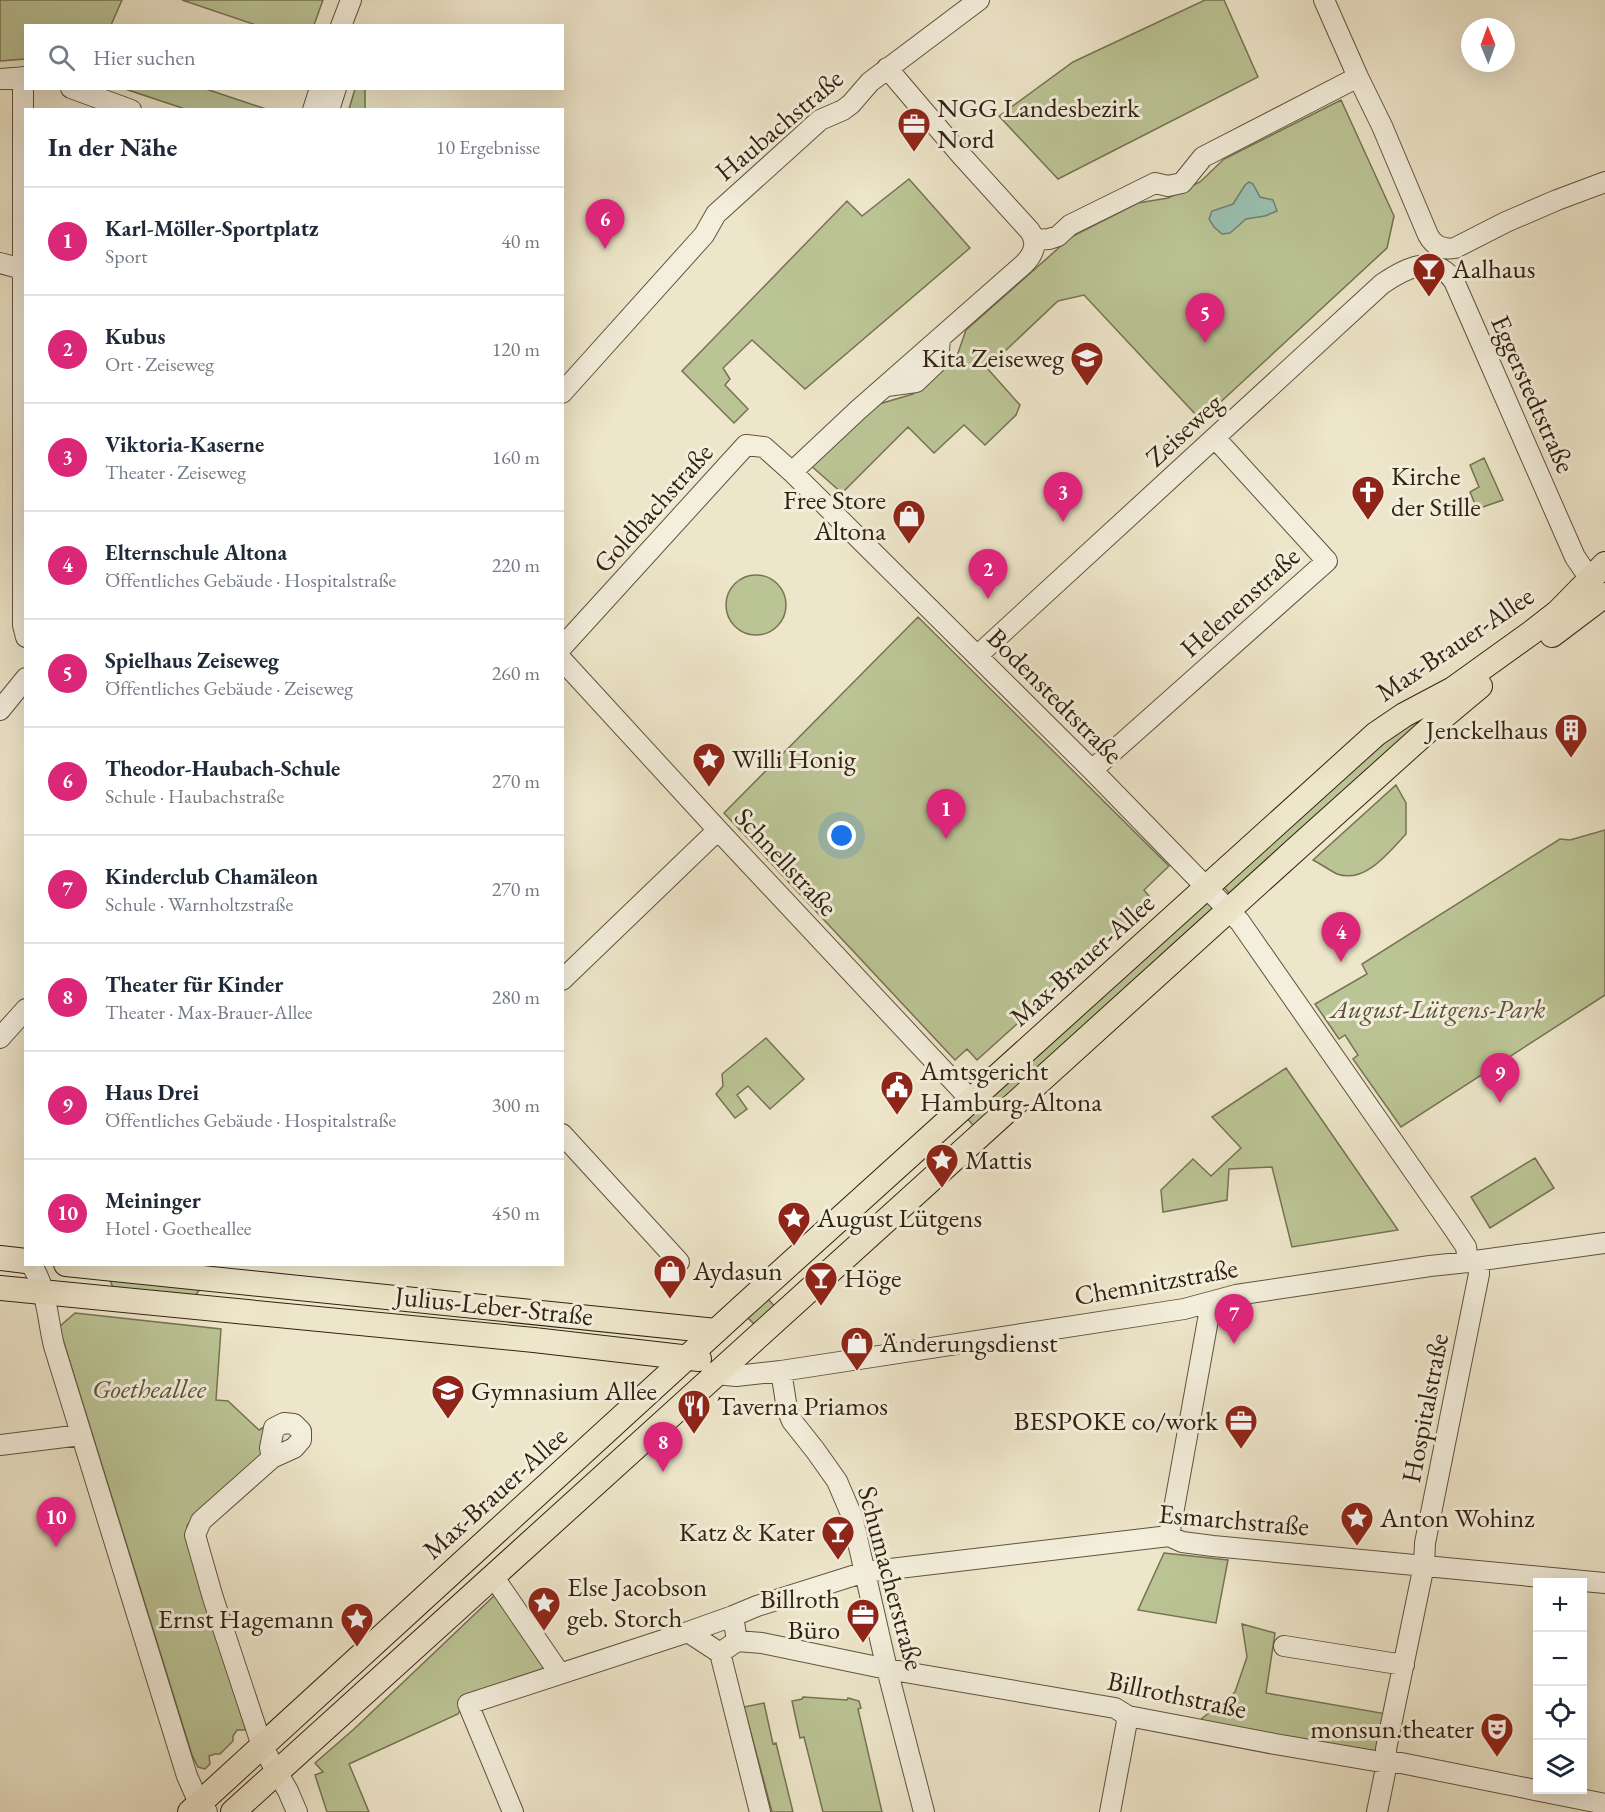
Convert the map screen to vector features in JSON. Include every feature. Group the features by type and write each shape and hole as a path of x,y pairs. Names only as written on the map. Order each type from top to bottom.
{"main road":[{"name":"Max-Brauer-Allee","path":"199,1809 262,1746 716,1331 1376,734 1404,715 1453,689 1531,633 1600,579"},
{"name":"Max-Brauer-Allee","path":"233,1812 1443,717 1514,659 1531,651 1600,579"},
{"path":"0,1258 24,1261"},
{"name":"Julius-Leber-Straße","path":"96,1266 716,1331"},
{"name":"Julius-Leber-Straße","path":"0,1288 556,1342 687,1358 724,1367"}],"street":[{"path":"342,24 353,0"},
{"path":"353,0 357,24"},
{"name":"Haubachstraße","path":"564,391 704,235 716,214 820,120 843,110 887,68 979,0"},
{"path":"1324,0 1382,126 1428,235 1434,243 1442,248 1455,248 1506,222 1605,182"},
{"path":"792,472 1032,255 1034,240 1030,231 887,68"},
{"path":"0,79 24,77 24,629"},
{"path":"1034,240 1058,236 1070,225 1155,183 1168,186 1182,183 1203,157 1358,78"},
{"path":"77,90 126,108"},
{"path":"314,108 319,90"},
{"path":"330,108 335,90"},
{"path":"0,263 24,270"},
{"name":"Zeiseweg","path":"977,656 1382,284 1412,267 1422,265 1437,267"},
{"name":"Eggerstedtstraße","path":"1437,267 1445,271 1454,281 1575,557 1600,579"},
{"name":"Helenenstraße","path":"1092,770 1327,561 1215,438"},
{"name":"Goldbachstraße","path":"564,645 746,445 764,447"},
{"name":"Bodenstedtstraße","path":"764,447 792,472 1092,770 1229,910"},
{"name":"Schnellstraße","path":"564,662 971,1100"},
{"path":"0,710 24,680"},
{"path":"564,978 718,830"},
{"name":"Hospitalstraße","path":"1229,910 1247,932 1454,1229 1479,1274 1425,1543 1424,1565 1386,1749 1387,1763 1377,1812"},
{"path":"0,1038 24,1012"},
{"path":"564,1136 679,1262"},
{"name":"Chemnitzstraße","path":"724,1367 736,1376 781,1371 1184,1309 1245,1293 1605,1243"},
{"path":"31,1266 43,1292 54,1346 199,1809"},
{"path":"1169,1536 1211,1302"},
{"name":"Schumacherstraße","path":"781,1371 787,1409 792,1421 829,1468 852,1515 887,1669 924,1812"},
{"path":"0,1445 81,1435"},
{"path":"272,1458 201,1521 195,1535 213,1598 262,1746 288,1791 297,1812"},
{"name":"Esmarchstraße","path":"513,1812 468,1704 688,1632 757,1606 865,1572 1169,1536 1182,1542 1214,1546 1605,1583"},
{"path":"493,1576 560,1674"},
{"path":"720,1653 737,1641 733,1616"},
{"path":"688,1632 720,1653 760,1812"},
{"name":"Billrothstraße","path":"737,1641 762,1643 887,1669 1115,1708 1128,1716 1265,1742 1387,1763 1401,1763 1605,1804"},
{"path":"1284,1646 1404,1665"},
{"path":"1110,1812 1128,1716"}],"green space":[{"path":"0,0 122,0 111,24 24,24 24,59 0,61"},
{"path":"182,0 323,0 314,24 253,24"},
{"path":"1205,0 1224,0 1258,77 1058,179 999,116 1073,62"},
{"path":"128,90 209,90 263,108 182,108"},
{"path":"355,90 365,90 365,108 349,108"},
{"path":"1341,100 1394,216 1387,248 1199,422 1197,416 1084,295 1058,301 987,368 1020,405 1016,415 985,445 964,425 934,453 908,427 842,493 809,464 869,407 913,394 957,356 966,330 1071,237 1138,203 1168,198 1200,182 1224,159"},
{"path":"909,179 970,248 805,389 752,340 723,368 730,379 725,385 748,409 734,423 682,371 847,201 862,216"},
{"path":"1484,458 1503,500 1477,509 1470,492 1479,487 1470,465"},
{"path":"756,575 777,584 786,605 777,626 756,635 735,626 726,605 735,584"},
{"path":"918,617 1169,866 1144,890 1153,901 977,1060 967,1049 955,1060 724,813"},
{"path":"1450,699 1234,899 1222,885 1380,742"},
{"path":"1396,785 1406,803 1406,834 1384,857 1367,870 1347,876 1337,874 1313,860"},
{"name":"August-Lütgens-Park","path":"1605,830 1605,995 1401,1127 1353,1059 1358,1055 1345,1035 1339,1039 1315,1004 1367,974 1362,964 1560,839 1570,840"},
{"path":"1205,900 1217,913 977,1130 966,1117"},
{"path":"766,1038 804,1079 770,1109 748,1086 737,1095 747,1109 735,1118 716,1094 723,1086 722,1074"},
{"path":"1286,1068 1398,1230 1292,1247 1272,1167 1229,1169 1227,1200 1163,1212 1161,1190 1193,1159 1211,1176 1241,1148 1212,1117"},
{"path":"1535,1158 1554,1188 1490,1228 1471,1197"},
{"path":"108,1275 204,1285 190,1301 115,1293"},
{"path":"767,1298 779,1311 759,1329 746,1316"},
{"name":"Goetheallee","path":"75,1313 221,1329 216,1400 228,1401 259,1430 266,1426 263,1453 254,1464 193,1517 187,1526 186,1538 246,1730 237,1730 233,1741 220,1754 209,1756 210,1764 205,1769 198,1767 192,1755 59,1327"},
{"path":"1164,1553 1228,1560 1216,1623 1138,1610"},
{"path":"495,1595 545,1670 466,1698 458,1714 349,1764 369,1812 327,1812 315,1775 323,1772 315,1763"},
{"path":"1242,1624 1275,1633 1266,1693 1387,1714 1379,1757 1195,1724 1235,1692 1247,1657"},
{"path":"803,1697 847,1700 848,1698 859,1701 861,1708 858,1709 882,1812 823,1812 804,1737 800,1738 792,1701"},
{"path":"764,1703 773,1744 776,1743 793,1812 772,1812 744,1707"}],"shaded area":[{"path":"1249,182 1253,184 1260,197 1273,200 1277,211 1265,216 1246,219 1230,233 1222,234 1209,219 1212,211 1233,204"}],"place":[{"name":"NGG Landesbezirk Nord","path":"914,153"},
{"name":"Theodor-Haubach-Schule","path":"605,249"},
{"name":"Aalhaus","path":"1429,298"},
{"name":"Spielhaus Zeiseweg","path":"1205,343"},
{"name":"Kita Zeiseweg","path":"1087,387"},
{"name":"Kirche der Stille","path":"1368,521"},
{"name":"Viktoria-Kaserne","path":"1063,522"},
{"name":"Free Store Altona","path":"909,545"},
{"name":"Kubus","path":"988,599"},
{"name":"Jenckelhaus","path":"1571,759"},
{"name":"Willi Honig","path":"709,788"},
{"name":"Karl-Möller-Sportplatz","path":"946,839"},
{"name":"Elternschule Altona","path":"1341,962"},
{"name":"Haus Drei","path":"1500,1103"},
{"name":"Amtsgericht Hamburg-Altona","path":"897,1116"},
{"name":"Mattis","path":"942,1189"},
{"name":"August Lütgens","path":"794,1247"},
{"name":"Aydasun","path":"670,1300"},
{"name":"Höge","path":"821,1307"},
{"name":"Kinderclub Chamäleon","path":"1234,1344"},
{"name":"Änderungsdienst","path":"857,1372"},
{"name":"Gymnasium Allee","path":"448,1420"},
{"name":"Taverna Priamos","path":"694,1435"},
{"name":"BESPOKE co/work","path":"1241,1450"},
{"name":"Theater für Kinder","path":"663,1472"},
{"name":"Meininger","path":"56,1547"},
{"name":"Anton Wohinz","path":"1357,1547"},
{"name":"Katz & Kater","path":"838,1561"},
{"name":"Else Jacobson geb. Storch","path":"544,1632"},
{"name":"Billroth Büro","path":"863,1644"},
{"name":"Ernst Hagemann","path":"357,1648"},
{"name":"monsun.theater","path":"1497,1758"}]}
